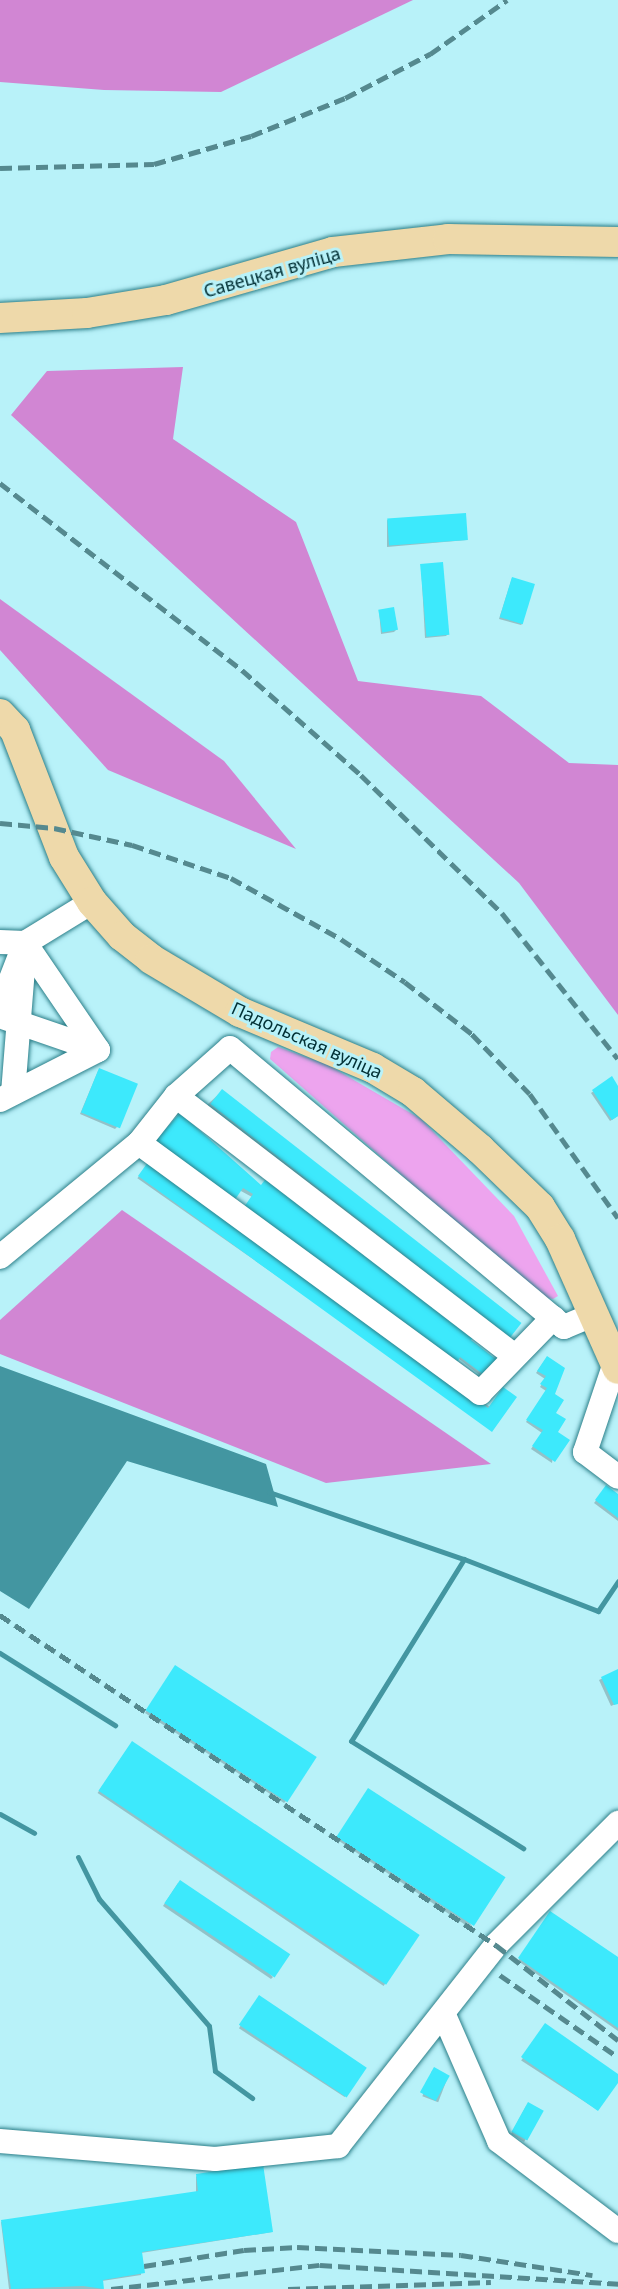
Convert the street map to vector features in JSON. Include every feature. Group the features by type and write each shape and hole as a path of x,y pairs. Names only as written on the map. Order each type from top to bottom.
{"main road":[{"name":"Савецкая вуліца","path":"0,318 87,313 166,300 333,252 448,239 618,242"},
{"name":"Падольская вуліца","path":"0,714 15,730 64,857 92,902 122,936 151,959 240,1012 374,1068 413,1092 540,1207 560,1239 617,1366"}],"lane":[{"path":"0,942 25,943 92,902"},
{"path":"0,1007 25,943"},
{"path":"25,943 9,1020 7,1097 98,1050"},
{"path":"25,943 98,1050"},
{"path":"0,1257 139,1143 176,1095 230,1048 240,1012"},
{"path":"9,1020 98,1050"},
{"path":"230,1048 564,1327 594,1314"},
{"path":"176,1095 515,1356"},
{"path":"139,1143 480,1393 553,1318"},
{"path":"617,1366 585,1452 618,1477"},
{"path":"0,2141 215,2159 338,2146 444,2015 496,1945 618,1823"},
{"path":"444,2015 499,2141 618,2231"}],"shaded area":[{"path":"0,0 413,0 221,92 104,90 0,82"},
{"path":"183,367 173,439 296,522 358,681 481,696 569,763 618,765 618,1015 519,883 11,415 47,371"},
{"path":"0,599 224,761 296,849 108,770 0,650"},
{"path":"278,1047 328,1065 421,1119 514,1216 558,1296 553,1299 539,1296 270,1059 271,1052"},
{"path":"122,1210 491,1464 326,1483 0,1354 0,1320"}],"water":[{"path":"0,1366 266,1464 278,1507 127,1461 29,1609 0,1591"}],"building":[{"path":"466,513 468,540 389,545 387,519"},
{"path":"443,562 449,635 426,637 420,564"},
{"path":"512,577 535,584 523,624 500,617"},
{"path":"394,607 398,630 382,632 378,610"},
{"path":"99,1068 138,1084 120,1128 81,1113"},
{"path":"612,1076 618,1086 618,1116 612,1120 592,1090"},
{"path":"222,1089 521,1323 510,1338 210,1104"},
{"path":"180,1113 261,1185 268,1176 475,1333 471,1340 497,1360 484,1375 460,1357 456,1365 244,1207 253,1194 243,1188 232,1204 155,1141"},
{"path":"148,1162 488,1408 503,1387 517,1397 492,1432 138,1176"},
{"path":"547,1356 565,1368 555,1394 564,1400 556,1413 566,1419 558,1432 570,1440 555,1462 532,1446 543,1430 526,1420 547,1388 540,1384 546,1376 537,1371"},
{"path":"606,1485 618,1494 618,1518 595,1500"},
{"path":"175,1665 317,1757 287,1802 146,1710"},
{"path":"618,1669 618,1704 614,1705 601,1677"},
{"path":"132,1741 420,1935 386,1985 98,1791"},
{"path":"368,1788 506,1877 474,1926 336,1837"},
{"path":"180,1880 290,1954 275,1978 164,1903"},
{"path":"550,1911 618,1957 618,2028 518,1958"},
{"path":"259,1995 367,2068 347,2098 239,2025"},
{"path":"545,2023 618,2074 618,2083 598,2111 521,2057"},
{"path":"434,2067 450,2076 436,2101 420,2092"},
{"path":"528,2102 544,2111 527,2140 512,2132"},
{"path":"263,2164 273,2232 142,2252 145,2273 103,2280 104,2289 83,2286 11,2289 1,2220 198,2191 196,2174"}],"waterway":[{"path":"269,1492 464,1559 598,1611 618,1581"},
{"path":"464,1559 351,1741 523,1848"},
{"path":"0,1653 115,1725"},
{"path":"0,1814 34,1833"},
{"path":"78,1857 99,1899 209,2026 215,2071 252,2098"}],"railway":[{"path":"0,168 154,164 251,136 345,98 430,54 507,0"},
{"path":"0,483 242,670 361,775 502,913 618,1059"},
{"path":"0,823 54,828 132,845 231,878 341,939 405,982 472,1034 530,1094 618,1218"},
{"path":"0,1615 496,1945 618,2040"},
{"path":"500,1975 618,2057"},
{"path":"144,2266 244,2250 297,2247 461,2255 592,2275"},
{"path":"111,2289 320,2265 618,2284"},
{"path":"288,2289 491,2282"}]}
